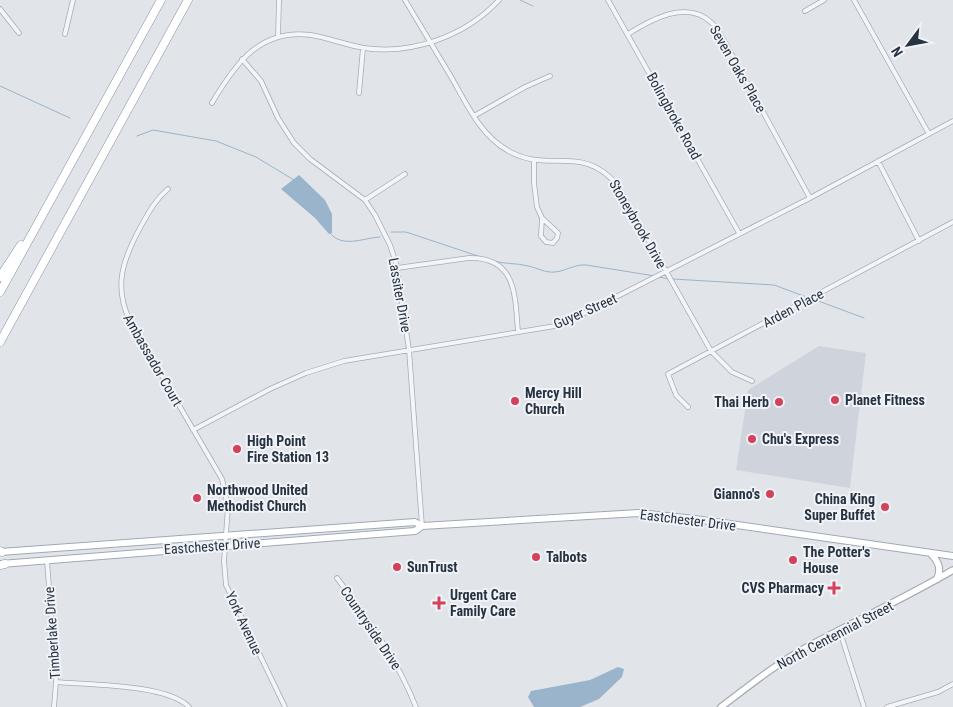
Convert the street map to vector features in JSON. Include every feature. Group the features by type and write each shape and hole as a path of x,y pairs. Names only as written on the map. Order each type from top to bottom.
{"highway":[{"path":"0,292 161,0"},
{"path":"0,342 188,0"},
{"path":"0,277 56,190"},
{"path":"0,351 8,327"}],"main road":[{"name":"Eastchester Drive","path":"2,564 415,531 422,526 638,513 695,519 953,556"},
{"name":"Eastchester Drive","path":"1,552 226,534 415,522 422,526"},
{"path":"930,553 939,564 940,572 937,579"}],"street":[{"path":"65,34 73,0"},
{"path":"278,37 279,0"},
{"name":"Stoneybrook Drive","path":"405,0 474,116 494,142 508,151 534,160 588,162 609,174 618,186 711,351 732,372 752,381"},
{"path":"212,103 231,71 242,59 260,45 278,37 311,35 363,48 404,48 430,42 456,32 479,19 499,0"},
{"name":"Bolingbroke Road","path":"608,0 740,233"},
{"path":"805,11 824,0"},
{"path":"854,0 929,134"},
{"path":"0,9 19,33"},
{"name":"Seven Oaks Place","path":"628,34 665,11 674,9 692,10 701,13 711,21 726,44 810,198"},
{"path":"359,93 363,48"},
{"name":"Lassiter Drive","path":"242,59 261,81 278,118 294,143 310,160 365,200 384,230 397,268 409,350 422,526"},
{"path":"474,116 525,87 550,76"},
{"name":"Guyer Street","path":"193,430 270,388 306,373 348,360 561,325 810,198 953,121"},
{"path":"534,160 535,198 542,218 542,239 552,243 557,238 558,233 542,218"},
{"path":"878,161 920,241"},
{"path":"365,200 406,174"},
{"name":"Ambassador Court","path":"168,189 154,202 126,254 120,275 120,293 130,321 225,487 228,507 226,534"},
{"name":"Arden Place","path":"688,407 676,395 668,374 953,222"},
{"path":"397,268 468,258 480,258 493,262 504,271 513,285 518,332"},
{"name":"York Avenue","path":"226,534 224,574 228,592 285,707"},
{"name":"Timberlake Drive","path":"47,560 56,682 54,707"},
{"name":"North Centennial Street","path":"721,707 782,662 953,570"},
{"name":"Countryside Drive","path":"337,578 386,645 404,677 416,707"},
{"path":"844,629 842,638 864,707"},
{"path":"56,682 158,691 180,699 189,707"},
{"path":"887,707 938,692 953,684"}],"shaded area":[{"path":"819,346 866,353 850,488 736,470 748,390"}],"water":[{"path":"299,175 325,200 332,214 332,233 329,234 315,218 281,189"},
{"path":"618,667 624,669 622,677 599,699 580,707 534,707 528,697 531,691 590,680"}],"waterway":[{"path":"520,0 533,6"},
{"path":"0,86 70,118"},
{"path":"137,136 153,130 216,141 256,157 294,180"},
{"path":"329,232 334,237 346,241 380,237"},
{"path":"391,232 406,232 484,258"},
{"path":"493,261 524,265 551,272 586,265 655,276"},
{"path":"659,277 669,279"},
{"path":"673,279 774,285 809,298"},
{"path":"813,299 864,318"}],"place":[{"name":"Planet Fitness","path":"835,400"},
{"name":"Mercy Hill Church","path":"515,401"},
{"name":"Thai Herb","path":"779,402"},
{"name":"Chu's Express","path":"752,439"},
{"name":"High Point Fire Station 13","path":"237,449"},
{"name":"Gianno's","path":"770,494"},
{"name":"Northwood United Methodist Church","path":"197,498"},
{"name":"China King Super Buffet","path":"885,507"},
{"name":"Talbots","path":"536,557"},
{"name":"The Potter's House","path":"793,560"},
{"name":"SunTrust","path":"397,567"},
{"name":"CVS Pharmacy","path":"834,588"},
{"name":"Urgent Care Family Care","path":"439,603"}]}
